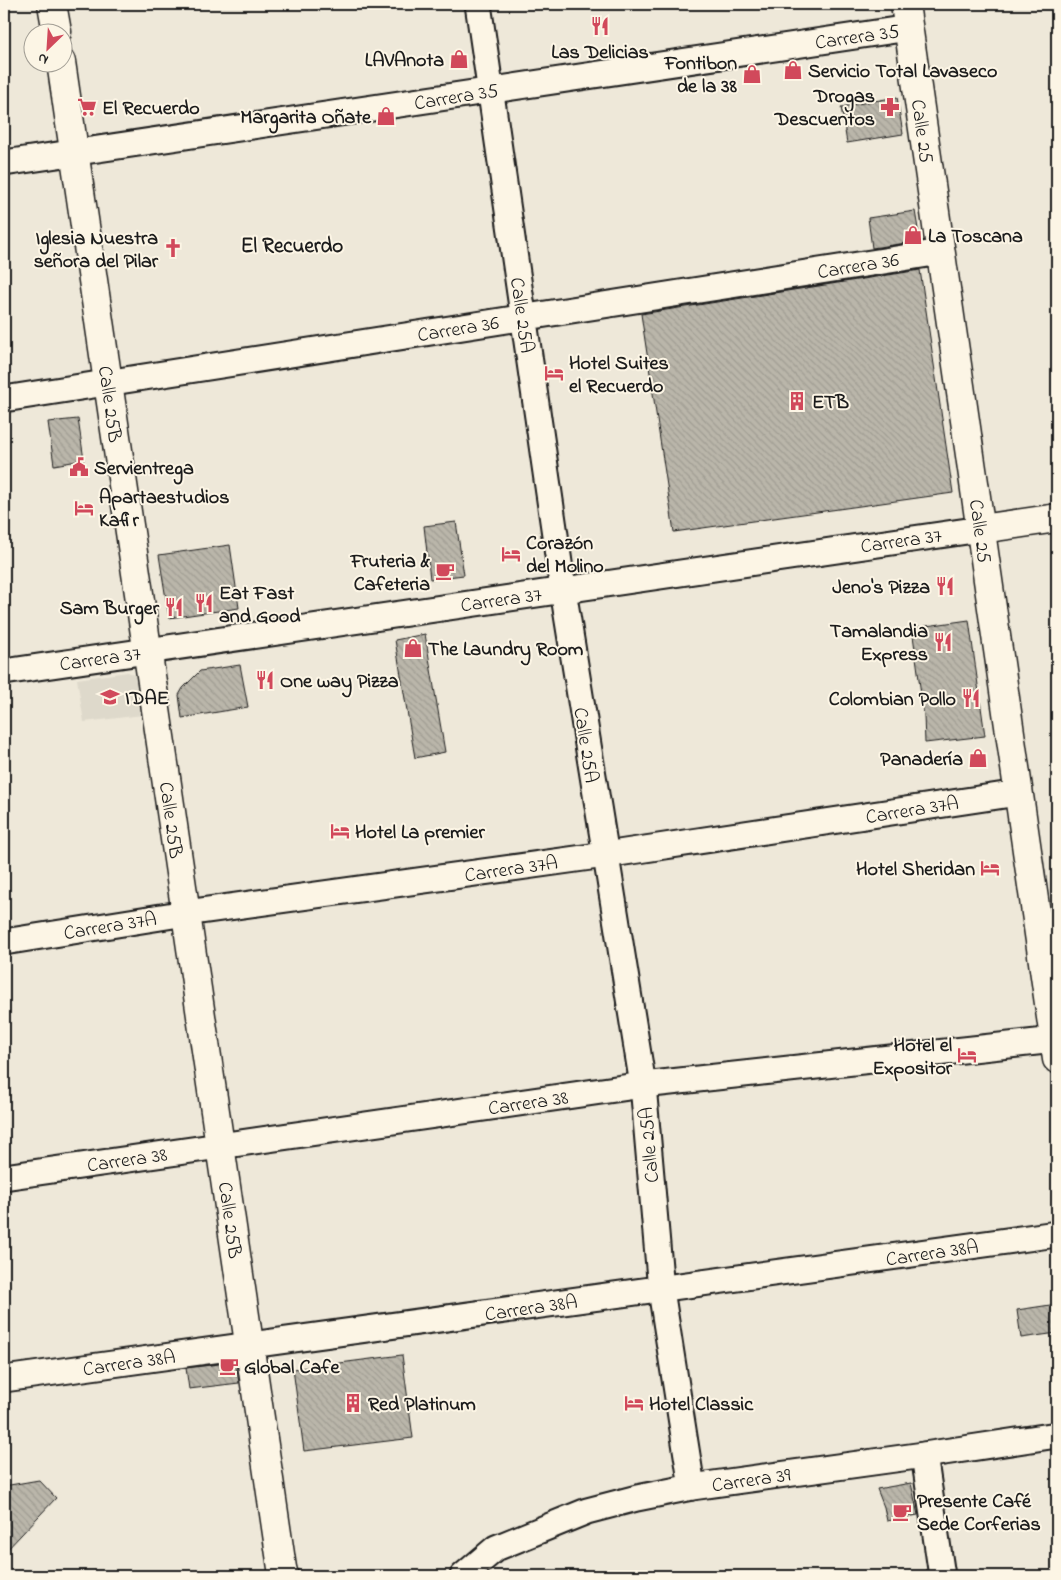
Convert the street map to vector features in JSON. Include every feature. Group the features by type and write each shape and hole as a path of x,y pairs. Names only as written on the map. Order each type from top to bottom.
{"street":[{"path":"52,4 55,22"},
{"name":"Calle 25A","path":"478,4 563,590 643,1085 661,1290 692,1487"},
{"name":"Carrera 35","path":"4,163 491,91 907,16"},
{"name":"Calle 25","path":"907,16 1056,1050"},
{"name":"Calle 25B","path":"63,72 284,1576"},
{"name":"Carrera 36","path":"4,399 941,252"},
{"name":"Carrera 37","path":"4,672 1057,518"},
{"name":"Carrera 37A","path":"4,942 186,913 605,855 1018,793"},
{"name":"Carrera 38","path":"4,1177 643,1085 1056,1050"},
{"name":"Carrera 38A","path":"4,1380 1057,1234"},
{"name":"Carrera 39","path":"464,1576 496,1548 587,1511 637,1498 692,1487 1057,1436"},
{"path":"924,1455 942,1576"}],"shaded area":[{"name":"IDAE","path":"128,672 139,680 143,715 84,722 77,679"}],"building":[{"path":"897,97 903,134 847,143 841,107"},
{"path":"915,211 920,241 872,248 868,218"},
{"name":"ETB","path":"920,270 953,493 674,532 641,314"},
{"path":"78,419 84,460 54,465 48,422"},
{"path":"456,522 464,575 430,579 424,526"},
{"path":"230,545 239,608 169,618 159,555"},
{"path":"969,620 985,736 925,743 924,716 912,628"},
{"path":"425,634 445,752 415,758 395,640"},
{"path":"240,665 248,707 182,718 179,695 183,688 200,671"},
{"path":"1057,1304 1057,1333 1021,1338 1017,1310"},
{"name":"Red Platinum","path":"402,1355 413,1438 304,1451 293,1369"},
{"path":"236,1362 239,1383 189,1389 186,1368"},
{"path":"39,1480 56,1498 4,1553 4,1486"},
{"name":"Presente Café Sede Corferias","path":"911,1483 918,1515 887,1521 877,1489"}],"place":[{"name":"Las Delicias","path":"600,26"},
{"name":"LAVAnota","path":"459,59"},
{"name":"Servicio Total Lavaseco","path":"793,70"},
{"name":"Fontibon de la 38","path":"752,74"},
{"name":"El Recuerdo","path":"87,107"},
{"name":"Drogas Descuentos","path":"890,107"},
{"name":"Margarita Oñate","path":"386,116"},
{"name":"La Toscana","path":"913,235"},
{"name":"Iglesia Nuestra señora del Pilar","path":"173,248"},
{"name":"Hotel Suites el Recuerdo","path":"554,373"},
{"name":"ETB","path":"797,401"},
{"name":"Servientrega","path":"79,467"},
{"name":"Apartaestudios Kafir","path":"84,508"},
{"name":"Corazón del Molino","path":"511,554"},
{"name":"Fruteria & Cafeteria","path":"445,571"},
{"name":"Jeno's Pizza","path":"945,586"},
{"name":"Eat Fast and Good","path":"204,603"},
{"name":"Sam Burger","path":"174,607"},
{"name":"Tamalandia Express","path":"943,642"},
{"name":"The Laundry Room","path":"413,648"},
{"name":"One way Pizza","path":"265,680"},
{"name":"IDAE","path":"110,697"},
{"name":"Colombian Pollo","path":"971,698"},
{"name":"Panadería","path":"978,758"},
{"name":"Hotel La premier","path":"340,831"},
{"name":"Hotel Sheridan","path":"990,868"},
{"name":"Hotel el Expositor","path":"967,1055"},
{"name":"Global Cafe","path":"229,1366"},
{"name":"Red Platinum","path":"353,1403"},
{"name":"Hotel Classic","path":"634,1403"},
{"name":"Presente Café Sede Corferias","path":"902,1512"}],"district":[{"name":"El Recuerdo","path":"292,245"}]}
